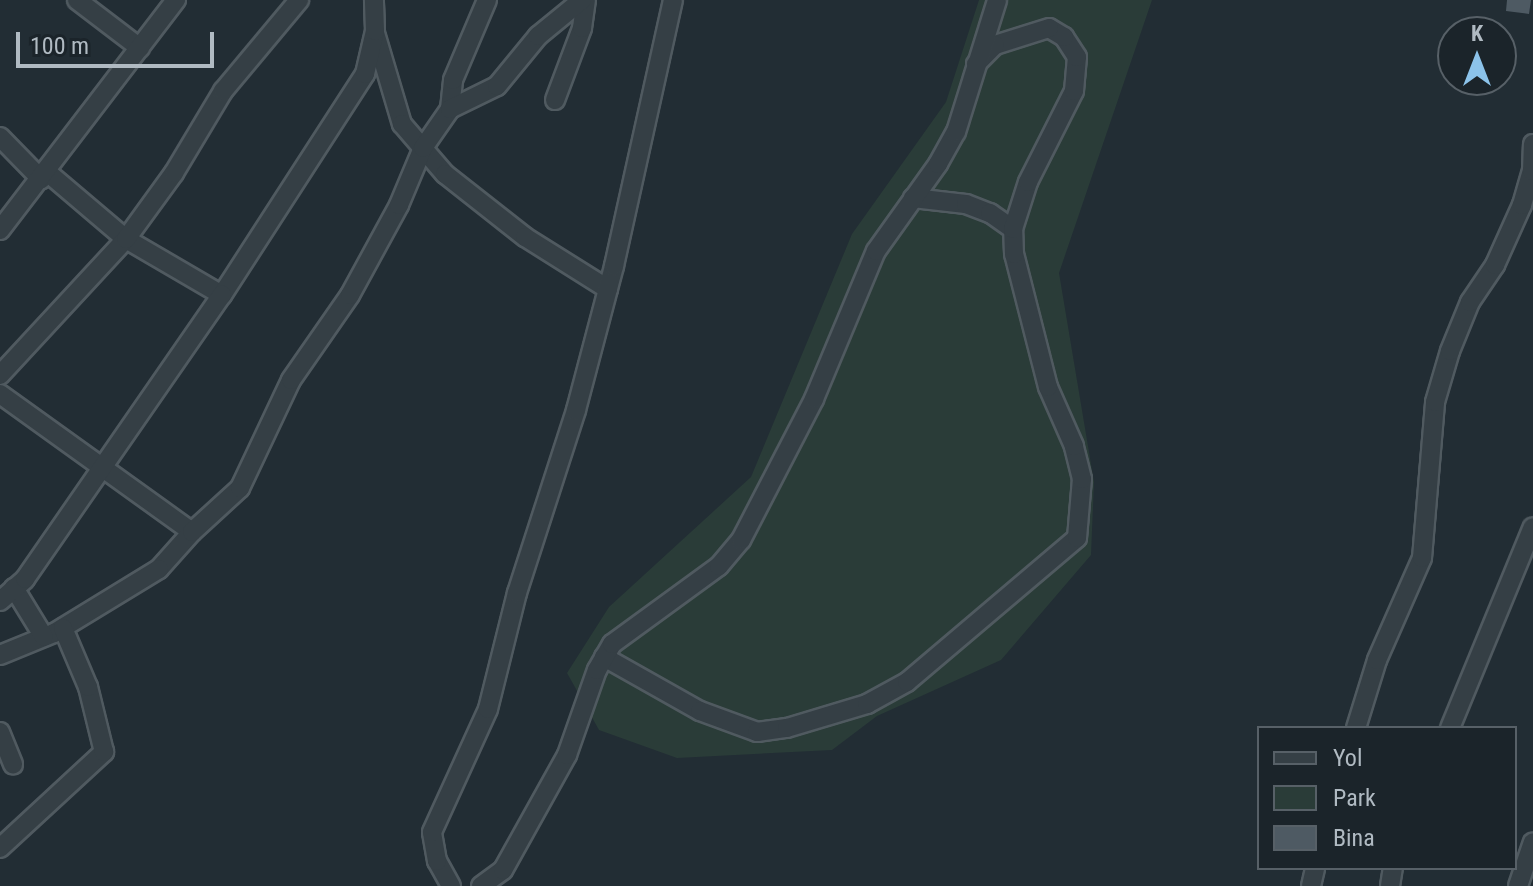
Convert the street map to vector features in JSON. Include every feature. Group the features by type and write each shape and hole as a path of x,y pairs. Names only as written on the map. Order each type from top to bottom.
{"street":[{"path":"77,0 140,48"},
{"path":"0,230 176,0"},
{"path":"0,375 126,239 174,173 223,91 299,0"},
{"path":"374,0 375,31 402,124 445,174 525,237 608,289"},
{"path":"0,655 63,628 159,569 192,532 240,488 254,464 291,380 350,295 399,205 423,148 450,109 453,80 487,0"},
{"path":"450,109 497,86 538,36 584,0"},
{"path":"555,100 582,28 584,0"},
{"path":"451,886 437,861 432,832 488,709 517,593 576,410 608,289 673,0"},
{"path":"481,886 503,870 567,755 604,657 612,644 719,566 741,540 814,399 871,261 956,132 997,0"},
{"path":"604,657 700,711 757,732 787,728 867,704 907,682 1077,538 1082,479 1074,446 1048,387 1014,254 1013,229 1028,182 1074,91 1077,57 1064,37 1049,28 995,45 976,64"},
{"path":"44,637 7,594 25,579 222,295 365,74 375,31"},
{"path":"0,137 126,239 222,295"},
{"path":"1357,726 1377,660 1422,558 1435,402 1450,351 1470,302 1495,265 1522,205 1532,171 1533,144"},
{"path":"913,198 966,204 990,213 1013,229"},
{"path":"4,405 102,468 192,532"},
{"path":"1451,726 1533,527"},
{"path":"0,848 104,752 88,687 63,628"},
{"path":"0,732 13,764"},
{"path":"1518,886 1533,842"}],"green space":[{"path":"979,0 1152,0 1059,273 1094,482 1091,555 1001,660 877,716 832,750 677,758 599,730 567,673 609,607 751,477 852,234 946,102"}],"building":[{"path":"1507,0 1531,0 1529,14 1506,11"}]}
